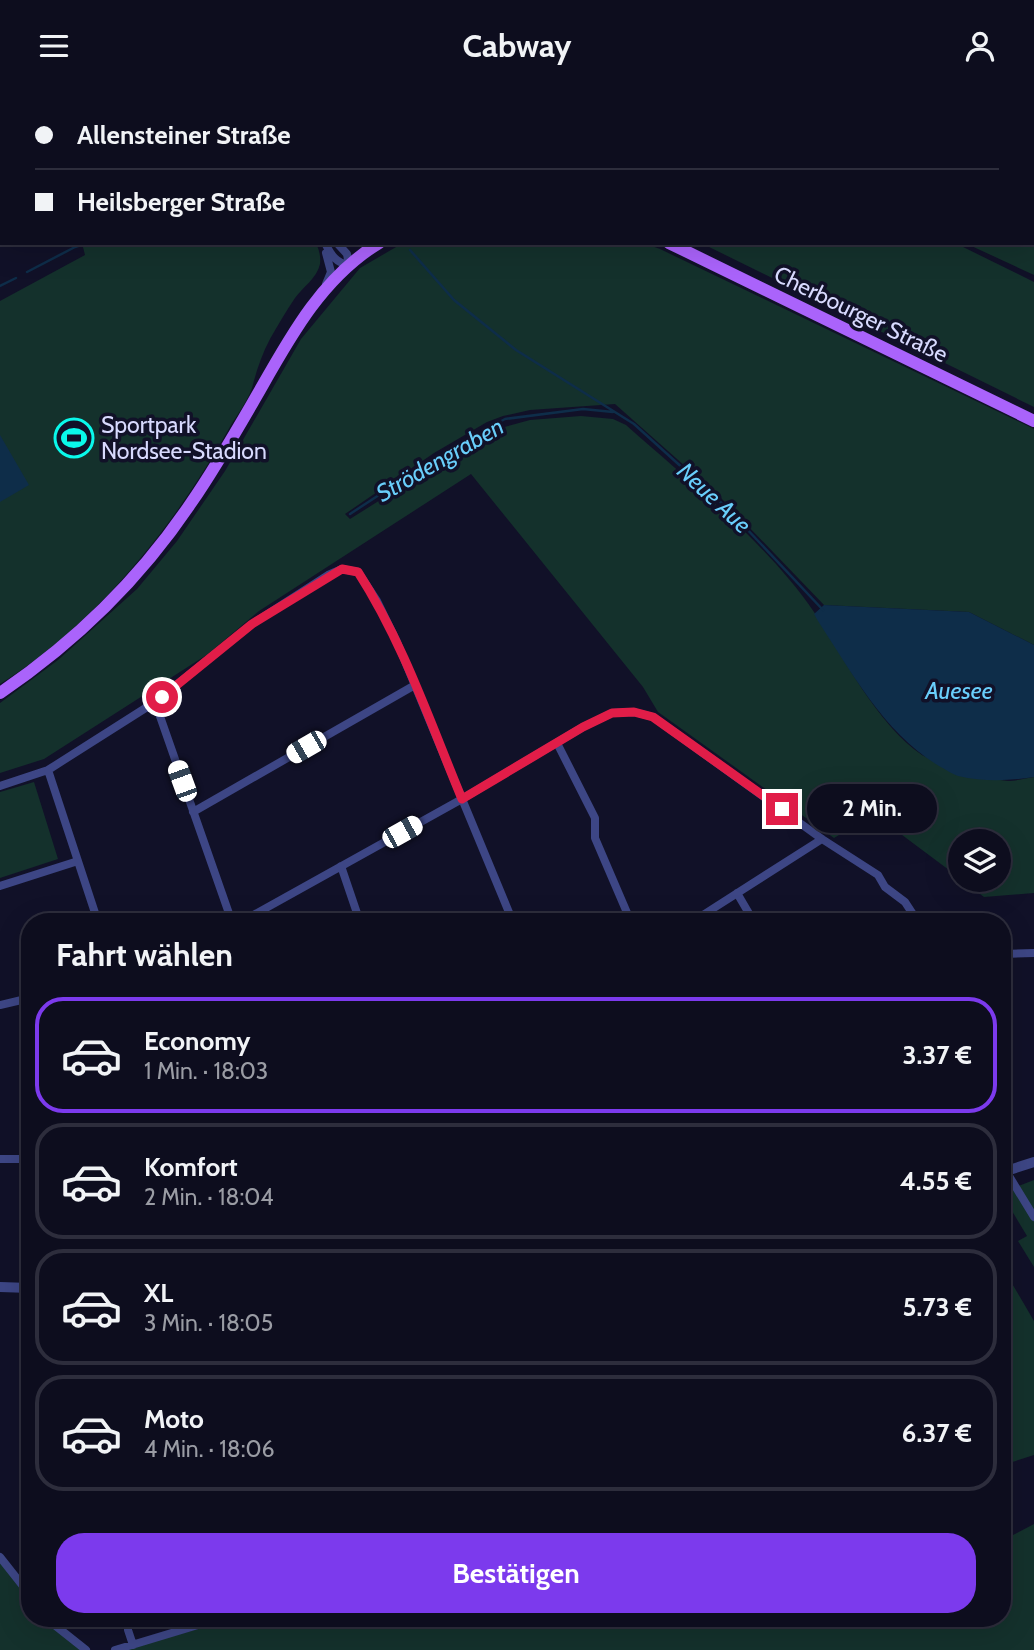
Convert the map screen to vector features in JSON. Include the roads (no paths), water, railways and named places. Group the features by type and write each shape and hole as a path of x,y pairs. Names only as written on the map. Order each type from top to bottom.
{"main road":[{"path":"0,693 55,653 145,566 192,502 285,345 321,295 349,265 374,245"},
{"name":"Cherbourger Straße","path":"673,245 1034,421"}],"street":[{"path":"321,295 331,272 324,245"},
{"path":"325,245 334,258 349,265 347,254 339,245"},
{"path":"0,786 47,770 155,702 252,624 342,569 358,572 377,601 415,685 509,913"},
{"path":"193,812 415,685"},
{"path":"155,702 229,913"},
{"path":"257,913 612,713 634,712 653,717 822,839 878,875 885,887 905,902 912,913"},
{"path":"557,743 595,818 596,838 627,913"},
{"path":"47,770 95,913"},
{"path":"706,913 822,839"},
{"path":"0,886 78,861"},
{"path":"341,866 357,913"},
{"path":"737,893 749,913"},
{"path":"1011,954 1034,953"},
{"path":"0,1005 21,1000"},
{"path":"0,1159 21,1159"},
{"path":"1011,1168 1034,1162"},
{"path":"1011,1182 1034,1217"},
{"path":"0,1287 21,1288"},
{"path":"0,1557 21,1584"},
{"path":"57,1627 86,1650"},
{"path":"128,1627 133,1645"},
{"path":"115,1650 192,1627"}],"water":[{"path":"0,435 29,485 0,502"},
{"name":"Auesee","path":"824,605 969,612 1034,645 1034,777 996,780 958,776 920,753 886,720 844,661 814,614"}],"waterway":[{"path":"27,272 81,245"},
{"name":"Neue Aue","path":"410,250 454,300 516,350 634,424 728,509 823,610"},
{"path":"0,286 16,278"},
{"name":"Strödengraben","path":"350,514 437,457 505,419 583,409 613,412"}],"place":[{"name":"Sportpark Nordsee-Stadion","path":"74,438"}]}
